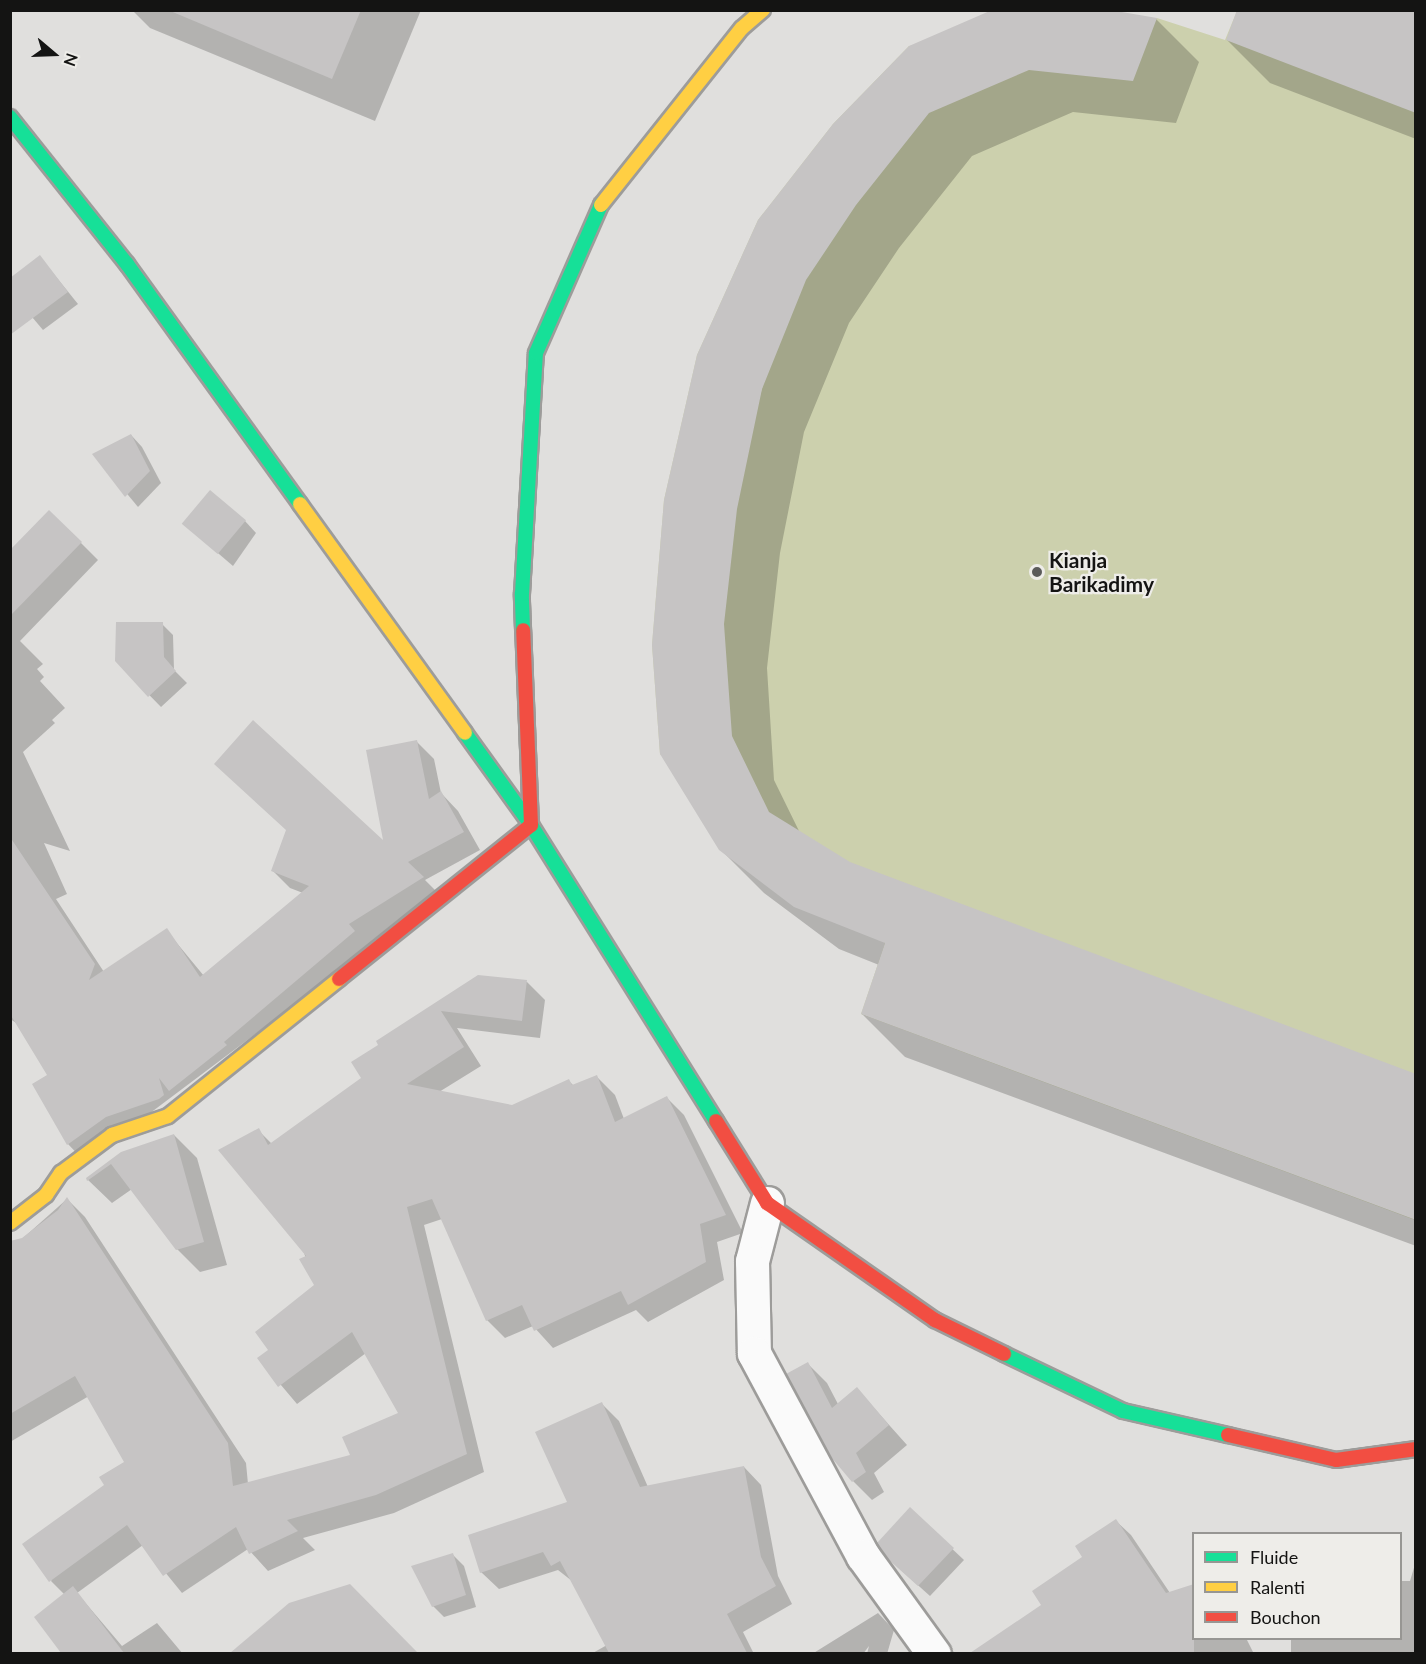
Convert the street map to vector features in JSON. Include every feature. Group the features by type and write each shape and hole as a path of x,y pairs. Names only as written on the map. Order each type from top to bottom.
{"street":[{"path":"531,825 522,594 536,353 604,197 742,28 763,10"},
{"path":"10,117 127,264 531,825 767,1203 935,1320 1123,1410 1336,1460 1416,1449"},
{"path":"10,1222 45,1195 61,1173 112,1135 168,1116 531,825"},
{"path":"767,1203 752,1261 754,1353 863,1556 934,1653"}],"green space":[{"name":"Kianja Barikadimy","path":"1237,11 1415,11 1415,1220 861,1014 885,943 660,754 652,645 664,500 697,355 758,220 833,124 909,46 1157,18 1225,40"}],"building":[{"path":"168,10 361,10 332,79"},
{"path":"992,10 1110,10 1157,18 1133,81 1029,70 929,113 856,205 806,280 762,389 737,509 724,624 732,736 769,812 850,862 1416,1074 1416,1220 861,1014 885,943 794,907 719,850 660,754 652,645 664,500 697,355 758,220 833,124 909,46"},
{"path":"1237,10 1416,10 1416,113 1226,40"},
{"path":"40,255 68,292 10,335 10,278"},
{"path":"131,434 150,471 125,497 92,454"},
{"path":"210,490 246,520 218,554 182,524"},
{"path":"49,510 82,542 10,616 10,550"},
{"path":"116,622 163,622 164,657 176,671 148,697 115,661"},
{"path":"253,720 383,840 366,750 417,740 429,799 441,791 464,832 408,862 424,877 349,924 355,931 224,1042 227,1045 169,1091 159,1078 164,1095 159,1099 106,1117 67,1145 32,1084 47,1075 10,1014 10,837 95,964 89,980 167,928 200,977 309,886 271,871 286,830 214,764"},
{"path":"478,975 527,980 522,1021 441,1011 464,1047 407,1084 512,1105 569,1079 572,1085 597,1075 615,1122 667,1096 726,1215 700,1224 706,1262 628,1305 621,1291 534,1331 522,1305 486,1321 432,1199 407,1207 467,1454 376,1495 287,1520 298,1531 249,1554 236,1527 163,1576 127,1525 49,1582 22,1544 104,1485 99,1477 124,1462 75,1376 10,1414 10,1241 22,1238 58,1210 67,1197 228,1443 233,1486 350,1455 342,1437 398,1413 352,1332 278,1387 257,1358 268,1350 255,1332 314,1285 299,1259 306,1256 218,1150 259,1128 268,1145 361,1078 351,1062 378,1045 376,1041"},
{"path":"174,1134 204,1242 176,1250 111,1164 87,1181 86,1178 121,1152"},
{"path":"808,1362 832,1408 857,1387 889,1425 856,1453 866,1472 852,1482 831,1457 786,1374"},
{"path":"602,1402 640,1487 744,1466 761,1557 776,1586 727,1614 747,1653 609,1653 560,1561 551,1566 543,1552 480,1573 468,1535 567,1502 535,1432"},
{"path":"910,1507 954,1548 918,1586 889,1560 877,1543"},
{"path":"1116,1519 1166,1593 1192,1585 1194,1653 970,1653 1041,1605 1032,1591 1082,1557 1075,1546"},
{"path":"453,1553 466,1595 432,1607 411,1566"},
{"path":"350,1584 418,1653 230,1653 289,1603"},
{"path":"73,1586 124,1653 61,1653 34,1617"}],"traffic: fast":[{"path":"10,117 127,264 300,504"},
{"path":"523,630 522,594 536,353 601,205"},
{"path":"465,733 531,825 716,1121"},
{"path":"1004,1354 1123,1411 1228,1435"}],"traffic: slow":[{"path":"601,205 742,28 763,10"},
{"path":"300,504 465,733"},
{"path":"10,1223 46,1195 61,1173 112,1135 168,1116 339,979"}],"traffic: jam":[{"path":"339,979 531,825 523,630"},
{"path":"716,1121 767,1203 935,1320 1004,1354"},
{"path":"1228,1435 1336,1460 1416,1449"}],"place":[{"name":"Kianja Barikadimy","path":"1037,572"}]}
